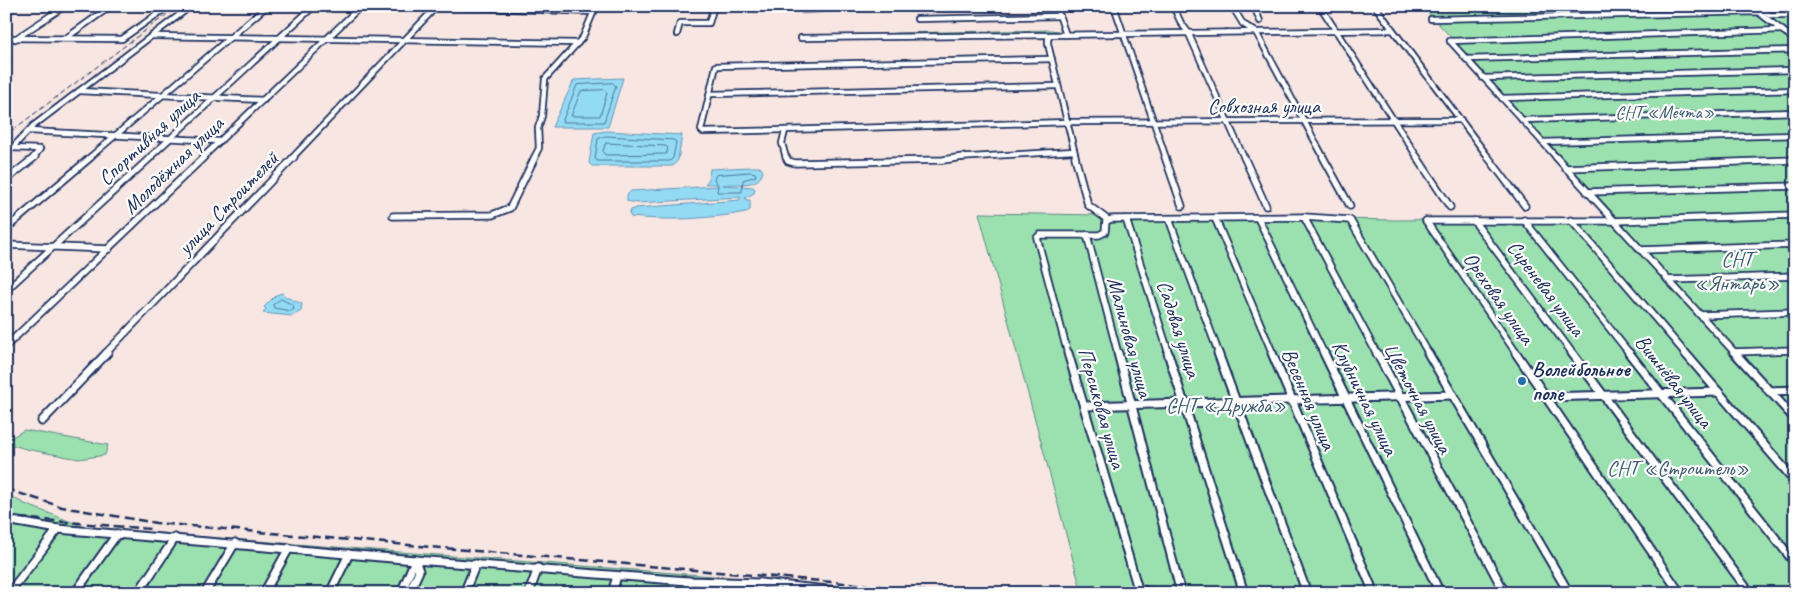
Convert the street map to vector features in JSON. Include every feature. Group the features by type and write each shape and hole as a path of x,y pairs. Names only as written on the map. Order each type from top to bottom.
{"street":[{"path":"6,9 10,6"},
{"path":"14,39 65,6"},
{"path":"65,39 111,6"},
{"path":"6,38 122,39 169,6"},
{"path":"6,180 38,154 40,150 12,148 15,143 37,123 191,6"},
{"path":"6,229 267,6"},
{"name":"Спортивная улица","path":"6,290 314,6"},
{"name":"Молодёжная улица","path":"6,346 109,250 361,6"},
{"name":"улица Строителей","path":"42,421 438,6 595,9"},
{"path":"677,34 680,23 708,23 714,6"},
{"path":"800,8 884,6"},
{"path":"1056,6 1060,16 1063,35"},
{"path":"1114,6 1182,206"},
{"path":"1173,6 1181,23 1188,32 1266,206"},
{"path":"1232,6 1243,24 1256,32 1350,206"},
{"path":"1254,6 1260,21"},
{"path":"1320,6 1450,207"},
{"path":"1375,6 1525,206"},
{"path":"1755,6 1759,13 1795,40"},
{"path":"1755,6 1770,15 1795,15"},
{"path":"394,216 492,215 510,208 539,148 538,128 542,116 545,79 578,43 595,9"},
{"path":"1431,19 1476,20 1759,13"},
{"path":"917,19 1060,16"},
{"path":"801,38 1392,30"},
{"path":"1782,30 1450,41 1795,419"},
{"path":"152,36 578,43"},
{"path":"1051,36 1048,39 1052,59 1088,205 1108,220 1304,217 1350,220 1569,593"},
{"path":"1466,59 1795,50"},
{"path":"1052,59 716,66 710,94 1058,86"},
{"path":"1483,78 1795,70"},
{"path":"1502,98 1795,90"},
{"path":"79,91 264,100"},
{"name":"Совхозная улица","path":"710,94 702,132 1066,122 1395,122 1462,120"},
{"path":"1522,120 1795,112"},
{"path":"29,131 220,141"},
{"path":"785,131 782,142 783,152 788,161 795,163 943,160 967,156 1074,151"},
{"path":"1542,142 1795,135"},
{"path":"1565,168 1795,160"},
{"path":"1587,192 1795,186"},
{"path":"1474,221 1613,220 1795,215"},
{"name":"Цветочная улица","path":"1304,217 1505,593"},
{"name":"Весенняя улица","path":"1215,218 1374,593"},
{"name":"Клубничная улица","path":"1258,218 1440,593"},
{"path":"1169,219 1238,401 1307,593"},
{"path":"1087,235 1105,232 1108,220"},
{"name":"Садовая улица","path":"1126,220 1244,593"},
{"name":"Ореховая улица","path":"1474,221 1426,220 1680,593"},
{"name":"Вишнёвая улица","path":"1524,220 1795,563"},
{"path":"1571,220 1795,482"},
{"name":"Сиреневая улица","path":"1474,221 1750,593"},
{"name":"Персиковая улица","path":"1087,235 1038,236 1073,372 1085,406 1138,588 1155,593"},
{"name":"Малиновая улица","path":"1087,235 1180,593"},
{"path":"6,245 109,250"},
{"path":"1640,250 1795,245"},
{"path":"1668,280 1795,276"},
{"path":"1700,315 1795,312"},
{"path":"1733,352 1795,350"},
{"path":"1769,391 1795,390"},
{"path":"1547,397 1718,392"},
{"path":"1085,406 1453,395"},
{"path":"6,520 58,529 415,560 688,581 760,583 856,593"},
{"path":"9,593 58,529"},
{"path":"74,593 117,534"},
{"path":"138,593 175,538"},
{"path":"205,593 235,543"},
{"path":"264,593 289,548"},
{"path":"330,593 349,554"},
{"path":"400,593 415,560"},
{"path":"409,593 419,571 415,560"},
{"path":"464,593 476,564"},
{"path":"529,593 538,568"},
{"path":"612,593 617,576"},
{"path":"686,593 688,581"},
{"path":"758,593 760,583"}],"green space":[{"path":"1422,6 1752,6 1766,16 1795,16 1795,593 1082,593 979,213 1395,220 1618,218"},
{"path":"1058,31 1059,33 886,36 894,33"},
{"path":"24,430 108,445 105,455 79,459 26,449 6,443 6,441"},
{"path":"6,494 25,504 87,528 778,581 891,593 6,593"}],"water":[{"path":"623,78 608,127 552,127 574,80"},
{"path":"606,131 682,135 678,160 673,166 592,166 589,163 594,133"},
{"path":"760,167 763,171 761,177 752,183 723,185 753,187 755,189 754,193 745,198 750,200 750,210 746,212 703,218 674,219 631,217 629,214 631,210 636,208 740,200 740,197 637,203 627,201 627,195 631,191 718,186 717,184 705,184 709,179 710,169"},
{"path":"282,293 286,297 302,304 301,311 292,316 263,313 266,309 264,307 276,295"}],"railway":[{"path":"6,135 178,6"},
{"path":"6,489 62,507 156,523 901,588 935,593"},
{"path":"6,517 151,529"}],"place":[{"name":"Волейбольное поле","path":"1522,381"}],"park label":[{"name":"СНТ «Мечта»","path":"1665,112"},
{"name":"СНТ «Янтарь»","path":"1737,271"},
{"name":"СНТ «Дружба»","path":"1226,405"},
{"name":"СНТ «Строитель»","path":"1678,468"}]}
